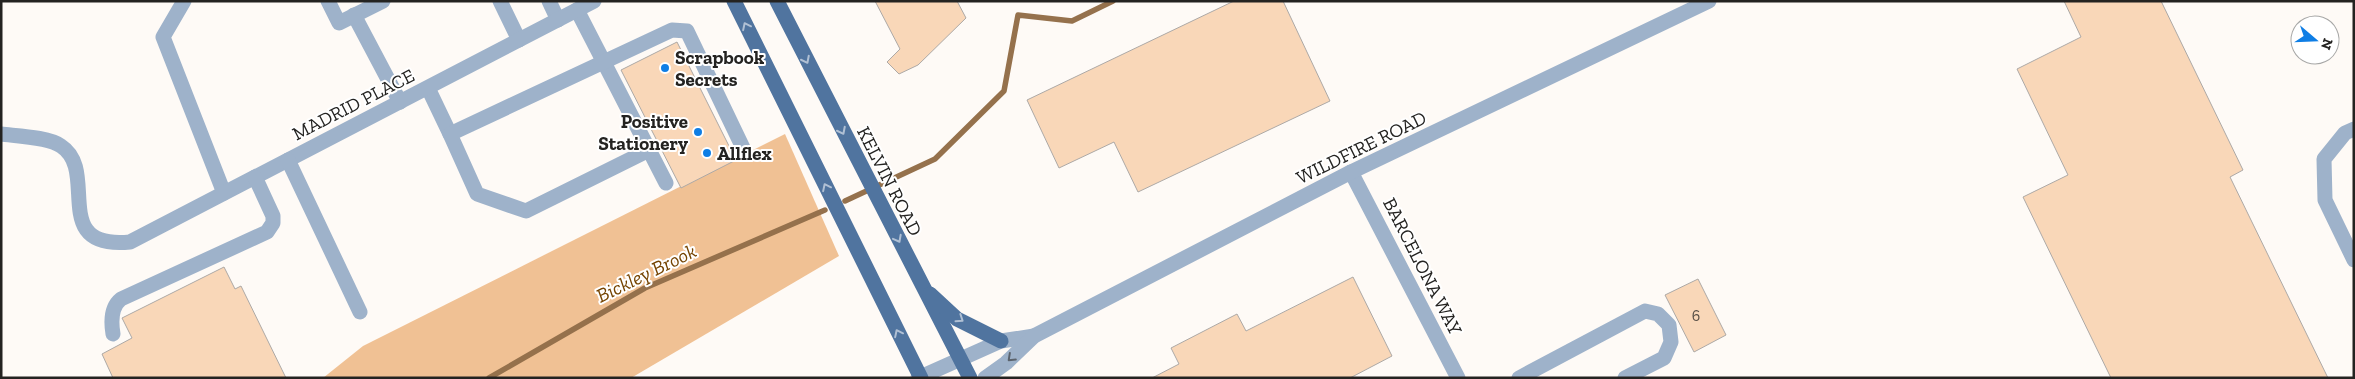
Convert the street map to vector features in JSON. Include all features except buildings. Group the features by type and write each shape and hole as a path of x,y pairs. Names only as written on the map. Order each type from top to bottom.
{"main road":[{"path":"734,1 920,377"},
{"name":"KELVIN ROAD","path":"777,1 970,378"},
{"path":"924,288 957,319 1001,341"}],"street":[{"path":"184,1 163,37 224,193"},
{"path":"328,1 339,23 383,1"},
{"path":"500,1 519,40"},
{"path":"549,1 558,20"},
{"name":"MADRID PLACE","path":"1,134 61,145 70,153 76,169 82,222 98,240 110,244 130,242 594,1"},
{"name":"WILDFIRE ROAD","path":"985,378 1006,363 1034,336 1351,172 1709,1"},
{"path":"578,10 666,183"},
{"path":"354,15 400,102"},
{"path":"450,134 672,30 687,31 744,150"},
{"path":"428,88 477,194 526,211 649,150"},
{"path":"2354,129 2345,133 2324,159 2325,200 2354,260"},
{"path":"288,160 360,312"},
{"name":"BARCELONA WAY","path":"1351,172 1458,378"},
{"path":"113,334 112,313 114,306 121,299 268,232 273,216 255,177"},
{"path":"1519,378 1645,311 1658,314 1669,325 1671,342 1664,358 1625,378"},
{"name":"WILDFIRE ROAD","path":"920,377 1001,341 1034,336"}],"shaded area":[{"path":"785,134 839,256 631,378 323,378 363,346"}],"waterway":[{"name":"Bickley Brook","path":"845,201 935,159 1004,91 1018,15 1072,21 1113,1"},
{"name":"Bickley Brook","path":"489,378 645,288 825,210"}],"place":[{"name":"Scrapbook Secrets","path":"665,68"},
{"name":"Positive Stationery","path":"698,132"},
{"name":"Allflex","path":"707,153"}]}
